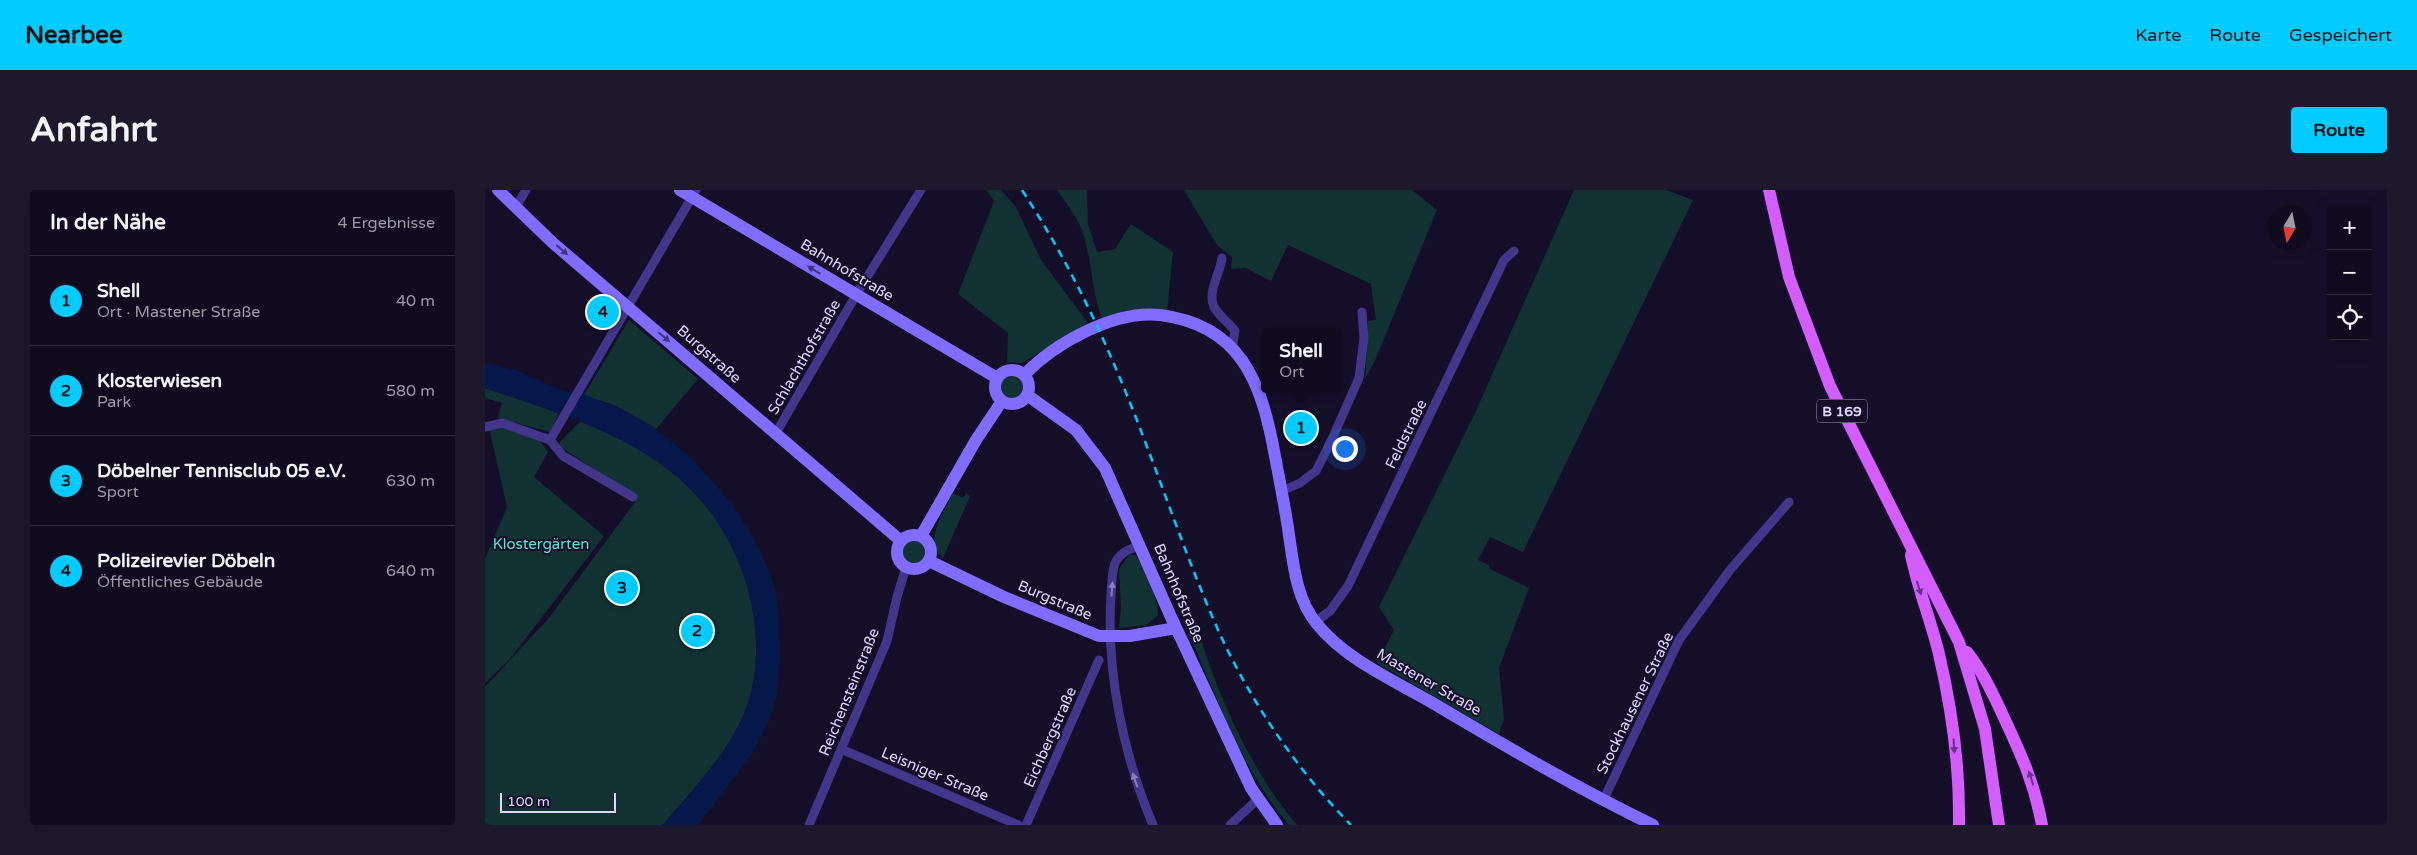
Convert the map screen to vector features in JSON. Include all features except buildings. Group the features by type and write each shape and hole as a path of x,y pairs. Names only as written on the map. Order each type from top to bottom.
{"main road":[{"name":"Burgstraße","path":"497,190 553,243 901,541"},
{"name":"Bahnhofstraße","path":"680,190 694,194 856,295 997,378"},
{"name":"B 169","path":"1769,190 1789,277 1817,353 1845,418 1959,642 1985,728 1999,825"},
{"name":"Mastener Straße","path":"1024,375 1039,361 1077,337 1115,319 1137,314 1171,317 1198,325 1221,338 1246,365 1260,393 1282,491 1298,584 1307,608 1315,622 1334,642 1370,667 1603,801 1653,825"},
{"path":"1009,370 1015,370 1024,375 1029,384 1027,395 1019,403 1007,404 1002,401 995,389 997,378 1009,370"},
{"name":"Bahnhofstraße","path":"1027,395 1070,425 1094,451 1105,468 1176,628 1258,799 1277,825"},
{"path":"921,536 971,448 1002,401"},
{"path":"912,535 921,536 928,542 931,549 929,561 919,568 906,567 900,562 897,555 901,541 912,535"},
{"path":"1908,540 1915,574 1939,653 1947,690 1953,727 1959,825"},
{"name":"Burgstraße","path":"929,561 1004,597 1083,630 1111,637 1131,636 1176,628"},
{"path":"1959,642 1971,657 1993,696 2027,765 2038,798 2042,825"}],"street":[{"path":"516,207 526,190"},
{"name":"Schlachthofstraße","path":"775,433 856,295 921,190"},
{"path":"550,440 694,194"},
{"name":"Feldstraße","path":"1315,622 1330,611 1348,586 1504,260 1514,251"},
{"path":"1222,258 1221,270 1211,295 1215,308 1235,331 1232,348"},
{"path":"1282,491 1300,483 1316,471 1359,378 1364,338 1362,312"},
{"path":"485,427 502,423 550,440 563,456 633,497"},
{"name":"Stockhausener Straße","path":"1603,801 1679,640 1730,570 1789,502"},
{"path":"1140,544 1121,555 1114,566 1110,618 1119,704 1127,748 1133,773 1153,825"},
{"name":"Reichensteinstraße","path":"809,825 887,640 906,567"},
{"name":"Eichbergstraße","path":"1026,825 1099,660"},
{"name":"Leisniger Straße","path":"841,748 1019,825"},
{"path":"1230,825 1258,799"}],"green space":[{"path":"986,190 1001,190 1016,207 1041,260 1088,323 1022,363 1007,362 1008,333 958,294 994,201"},
{"path":"1057,190 1087,190 1088,224 1097,252 1115,249 1131,224 1173,252 1167,312 1102,319 1082,230"},
{"path":"1184,190 1412,190 1437,210 1374,363 1365,379 1368,321 1376,320 1371,284 1288,245 1271,281 1246,268 1231,269 1232,257 1217,245"},
{"path":"1574,190 1666,190 1693,200 1523,552 1490,537 1478,560 1489,565 1490,569 1529,588 1499,668 1504,719 1499,734 1377,663 1394,630 1379,607 1475,413"},
{"path":"629,320 698,379 656,429 618,407 584,395"},
{"path":"1012,376 1022,383 1023,387 1016,397 1012,398 1002,391 1001,387 1008,377"},
{"path":"485,388 559,413 550,432 498,418 502,403 485,398"},
{"path":"581,421 631,444 662,464 677,475 703,501 719,522 733,547 751,601 756,658 753,685 745,711 729,742 709,771 663,825 485,825 485,687 548,619 636,501 627,490 562,448 559,443"},
{"name":"Klostergärten","path":"502,426 538,438 548,452 534,477 604,536 510,659 485,683 485,559 507,507 489,428"},
{"path":"953,493 963,498 966,493 970,496 943,558 937,551 935,535 937,526"},
{"path":"914,541 922,544 925,552 922,560 914,563 906,560 903,552 906,544"},
{"path":"1129,555 1135,555 1147,575 1154,593 1158,616 1146,625 1119,628 1121,607 1119,569"},
{"path":"1186,618 1196,621 1203,647 1224,701 1250,755 1280,804 1297,825 1289,825 1256,779 1242,754 1183,620"}],"water":[{"path":"485,363 518,371 563,391 584,395 618,407 652,426 689,456 732,504 755,541 771,575 776,594 779,622 780,661 776,699 767,726 752,754 698,825 663,825 709,771 738,727 750,698 755,668 755,622 749,593 732,547 708,510 680,479 647,455 610,435 571,418 485,388"}],"railway":[{"path":"1022,190 1060,253 1104,341 1128,397 1205,599 1232,658 1261,709 1294,758 1331,804 1351,825"}],"place":[{"name":"Polizeirevier Döbeln","path":"603,312"},
{"name":"Shell","path":"1301,428"},
{"name":"Döbelner Tennisclub 05 e.V.","path":"622,588"},
{"name":"Klosterwiesen","path":"697,631"}]}
